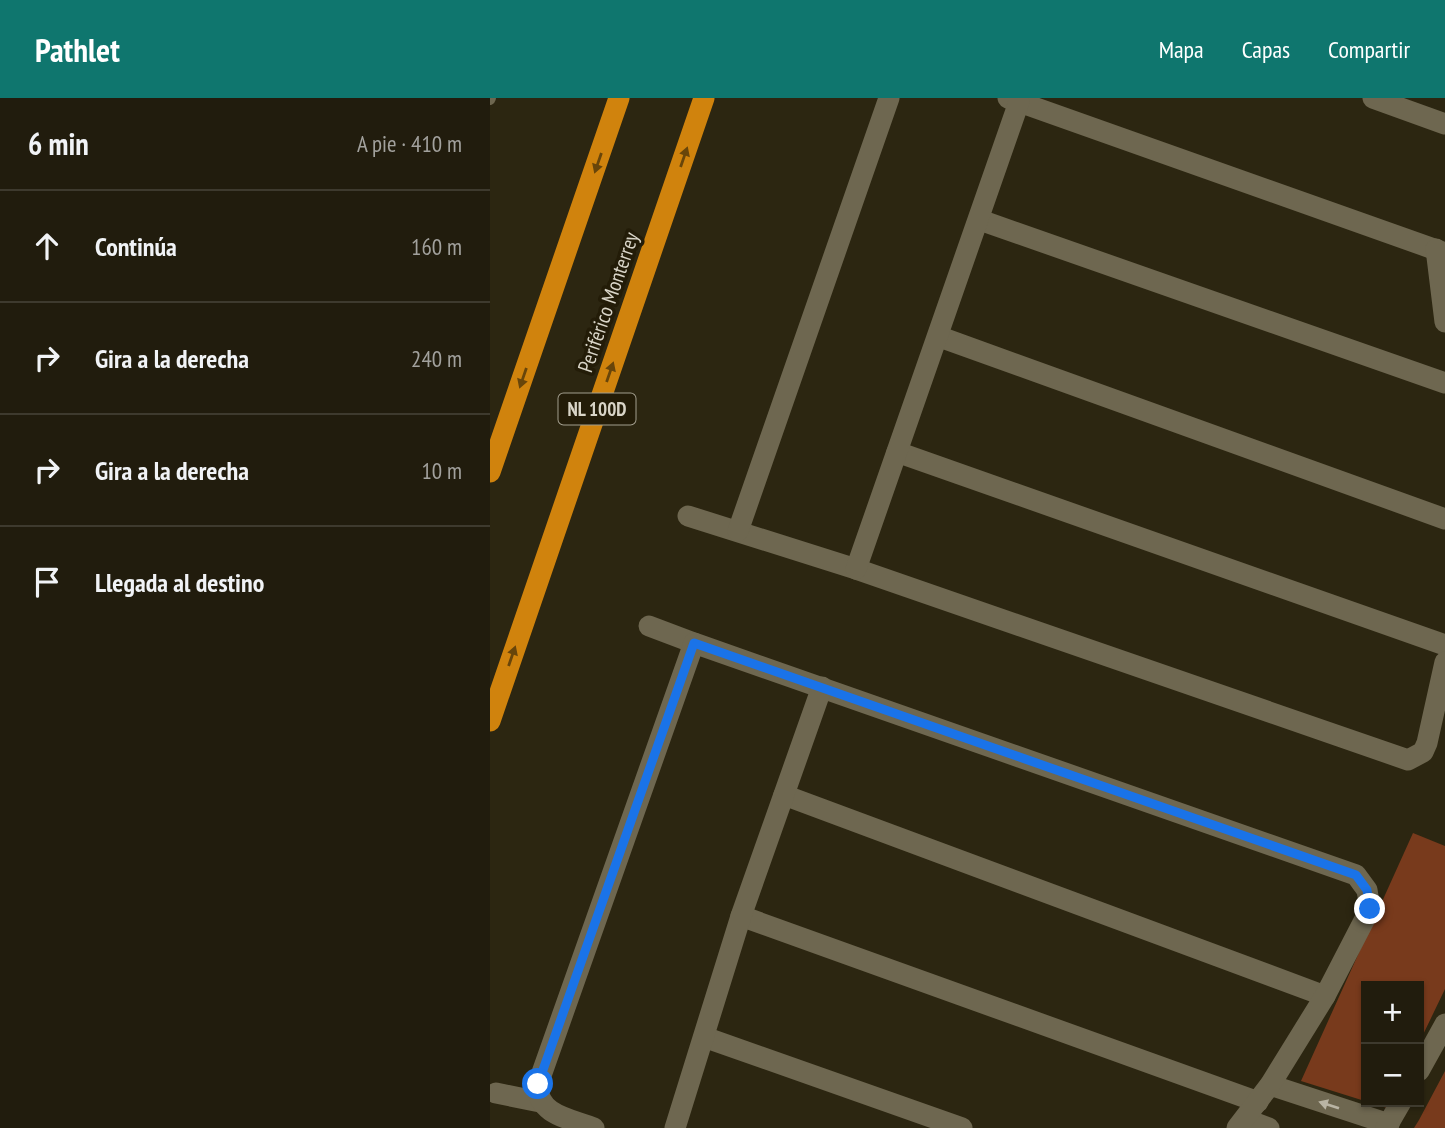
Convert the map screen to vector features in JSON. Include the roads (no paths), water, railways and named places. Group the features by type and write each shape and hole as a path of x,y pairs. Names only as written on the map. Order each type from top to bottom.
{"highway":[{"path":"490,472 620,98"},
{"name":"Periférico Monterrey","path":"490,721 704,98"}],"street":[{"path":"738,531 889,98"},
{"path":"1373,98 1400,103 1445,124"},
{"path":"856,569 980,220 1013,100 1440,251 1445,322"},
{"path":"980,220 1445,383"},
{"path":"940,337 1445,519"},
{"path":"897,452 1445,645"},
{"path":"688,516 856,569 1408,760 1423,752 1427,743 1445,662"},
{"path":"649,626 1356,875 1367,890 1370,909 1325,996 1264,1094 1241,1124 1269,1128"},
{"path":"540,1102 538,1084 694,643"},
{"path":"675,1128 741,916 822,687"},
{"path":"784,795 1325,996"},
{"path":"741,916 1264,1094 1387,1126 1398,1107"},
{"path":"1424,1063 1445,1024"},
{"path":"704,1037 962,1128"},
{"path":"496,1093 540,1102 554,1114 594,1128"}]}
